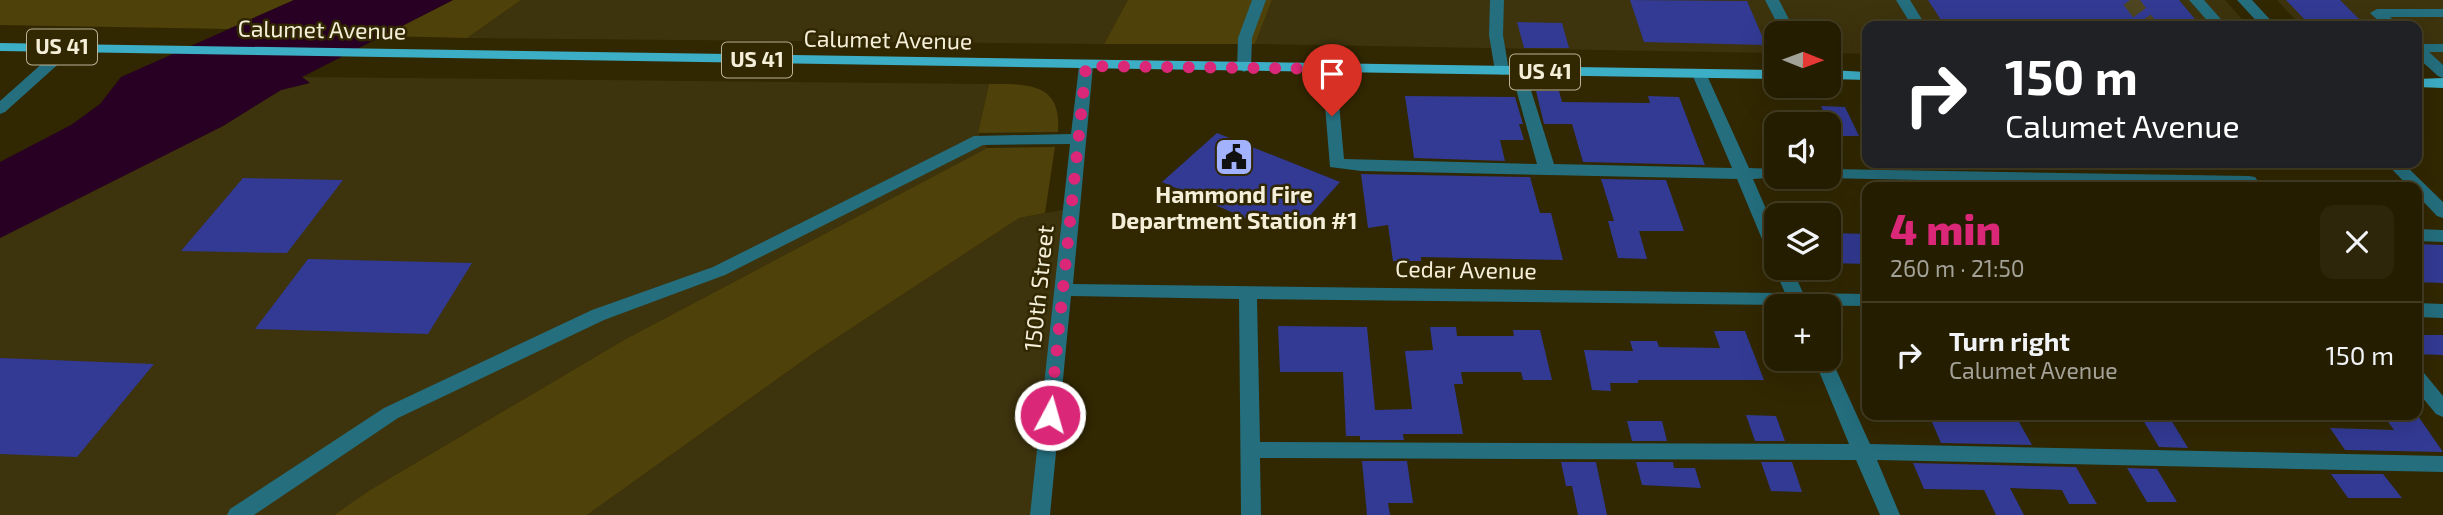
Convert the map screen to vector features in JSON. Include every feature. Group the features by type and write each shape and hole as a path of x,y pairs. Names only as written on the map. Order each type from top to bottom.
{"main road":[{"name":"Calumet Avenue","path":"0,47 1764,75"},
{"path":"1841,75 1862,76"},
{"path":"2422,82 2443,83"}],"street":[{"path":"1244,68 1245,38 1259,0"},
{"path":"1497,0 1496,34 1547,169"},
{"path":"1772,0 1783,21"},
{"path":"1903,0 1916,21"},
{"path":"2196,0 2215,21"},
{"path":"2244,0 2264,21"},
{"path":"2386,21 2377,13 2443,13"},
{"path":"0,109 69,47"},
{"path":"2422,48 2443,48"},
{"path":"2422,53 2443,73"},
{"name":"150th Street","path":"1040,515 1086,66"},
{"path":"1329,69 1336,163 1764,174"},
{"path":"1699,74 1764,223"},
{"path":"237,515 391,413 598,315 719,271 981,140 1080,139"},
{"path":"2398,168 2410,182"},
{"path":"1841,174 2250,182"},
{"path":"2424,199 2443,212"},
{"path":"2422,235 2443,236"},
{"name":"Cedar Avenue","path":"1064,289 1764,302"},
{"path":"1248,292 1251,515"},
{"name":"Cedar Avenue","path":"1841,301 1862,300"},
{"path":"2422,310 2443,311"},
{"path":"1828,371 1890,515"},
{"path":"2422,384 2443,409"},
{"path":"1250,450 1863,452 2443,464"}],"shaded area":[{"path":"0,0 294,0 228,29 0,25"},
{"path":"294,0 453,0 302,77 310,83 281,90 223,126 0,238 0,162 71,125 100,104 121,77"},
{"path":"453,0 521,0 467,38 383,36"},
{"path":"521,0 1128,0 1104,44 467,38"},
{"path":"1128,0 1272,0 1255,44 1104,44"},
{"path":"1272,0 2225,0 2244,21 1862,21 1862,54 1841,53 1841,21 1764,21 1764,53 1255,44"},
{"path":"2277,0 2443,0 2443,64 2422,63 2422,21 2296,21"},
{"path":"302,77 989,84 978,133 987,148 624,340 370,490 334,515 0,515 0,238 223,126 281,90 310,83"},
{"path":"989,84 1017,84 1040,89 1054,103 1058,116 1058,132 978,133"},
{"path":"1055,147 1045,213 1019,218 815,352 587,515 334,515 370,490 624,340 987,148"},
{"path":"1072,208 1038,515 587,515 815,352 1019,218"}],"building":[{"path":"1630,0 1747,1 1764,45 1644,42"},
{"path":"1928,0 2179,0 2197,21 2154,21 2147,17 2143,21 1942,21"},
{"path":"2286,0 2340,0 2361,21 2306,21"},
{"path":"1517,22 1562,23 1569,48 1524,48"},
{"path":"1536,91 1559,91 1562,102 1650,103 1648,96 1679,97 1705,165 1583,162 1572,124 1544,124"},
{"path":"1405,96 1515,97 1523,124 1519,124 1524,140 1500,140 1505,161 1414,158"},
{"path":"1821,106 1845,107 1859,136 1841,136 1841,112 1824,112"},
{"name":"Hammond Fire Department Station #1","path":"1217,133 1340,182 1297,230 1273,220 1266,227 1162,182"},
{"path":"1361,174 1530,177 1540,213 1551,213 1563,260 1421,257 1421,261 1393,261 1388,225 1368,228"},
{"path":"243,178 343,180 287,253 181,251"},
{"path":"1601,179 1666,180 1684,231 1639,231 1647,259 1618,258 1608,221 1614,221"},
{"path":"1841,233 1862,234 1862,264 1841,263"},
{"path":"2422,244 2443,245 2443,283 2422,282"},
{"path":"308,259 472,263 428,334 255,329"},
{"path":"1278,326 1367,327 1375,410 1412,409 1405,351 1433,350 1430,327 1456,327 1457,336 1514,336 1513,330 1540,330 1552,380 1523,380 1521,372 1461,372 1463,384 1454,384 1463,434 1403,434 1404,440 1360,440 1360,436 1346,436 1343,372 1280,372"},
{"path":"1714,331 1745,331 1764,380 1638,380 1638,383 1610,383 1611,391 1592,390 1584,350 1633,351 1630,341 1657,341 1659,347 1720,348"},
{"path":"2422,335 2443,335 2443,355 2422,354"},
{"path":"0,358 154,364 77,457 0,454"},
{"path":"1746,415 1776,416 1785,441 1755,441"},
{"path":"2143,420 2171,420 2188,448 2159,447"},
{"path":"2387,420 2421,420 2443,452 2345,450 2330,428 2394,430"},
{"path":"1627,421 1662,421 1667,441 1632,441"},
{"path":"1932,422 2019,422 2032,445 1941,443"},
{"path":"1362,461 1407,461 1413,503 1388,503 1390,515 1367,515"},
{"path":"1561,462 1596,462 1607,515 1578,515 1572,486 1566,486"},
{"path":"1636,462 1673,462 1674,468 1695,468 1701,488 1642,485"},
{"path":"1761,462 1792,462 1802,492 1771,491"},
{"path":"1913,463 2076,467 2097,504 2069,504 2062,490 2010,488 2024,515 1996,515 1984,490 1924,489"},
{"path":"2127,468 2157,469 2177,502 2147,502"},
{"path":"2331,474 2383,474 2402,498 2348,498"}],"tunnel":[{"path":"2130,0 2146,21"}],"place":[{"name":"Hammond Fire Department Station #1","path":"1234,157"}],"route":[{"path":"1050,415 1083,117 1086,66 1329,69 1332,116"}]}
